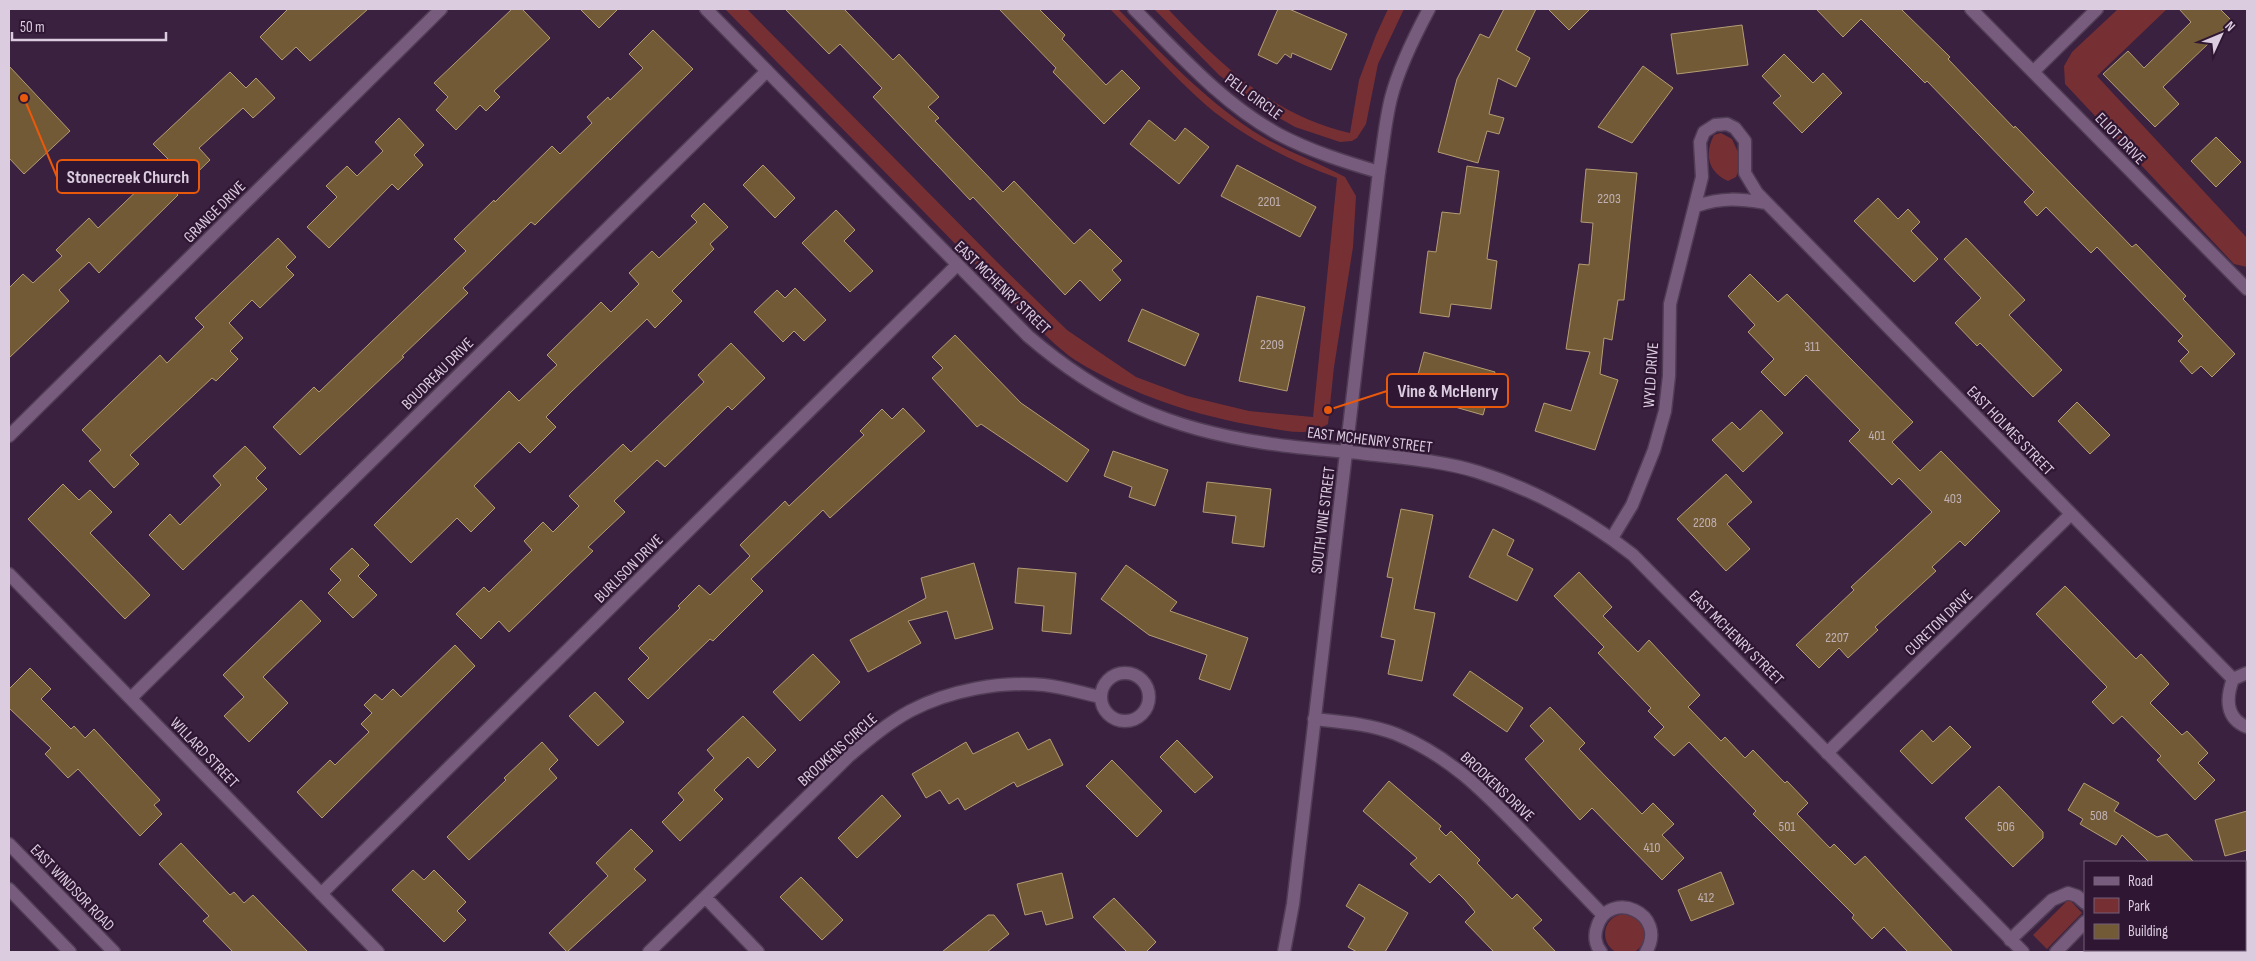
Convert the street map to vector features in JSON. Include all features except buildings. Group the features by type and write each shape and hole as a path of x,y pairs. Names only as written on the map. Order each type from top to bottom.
{"street":[{"name":"GRANGE DRIVE","path":"9,436 441,9"},
{"name":"EAST MCHENRY STREET","path":"706,9 1028,336 1056,360 1087,382 1120,401 1166,420 1209,433 1266,444 1437,463 1477,471 1514,484 1550,501 1612,538 1633,555 2023,952"},
{"name":"PELL CIRCLE","path":"1134,9 1203,79 1238,108 1278,134 1311,150 1379,172"},
{"name":"SOUTH VINE STREET","path":"1284,952 1293,904 1379,172 1391,99 1398,74 1411,42 1429,9"},
{"name":"ELIOT DRIVE","path":"1971,9 2247,289"},
{"path":"2034,72 2098,9"},
{"name":"BOUDREAU DRIVE","path":"131,698 767,71"},
{"name":"WYLD DRIVE","path":"1612,538 1632,505 1654,450 1665,412 1669,376 1670,304 1702,177 1700,142 1704,132 1715,125 1727,124 1735,128 1745,142 1745,172 1749,183 1766,204"},
{"path":"1696,206 1714,200 1733,198 1766,204"},
{"name":"EAST HOLMES STREET","path":"1766,204 2233,678"},
{"name":"BURLISON DRIVE","path":"321,894 957,265"},
{"name":"CURETON DRIVE","path":"1827,753 2071,514"},
{"name":"WILLARD STREET","path":"9,574 378,952"},
{"path":"2247,673 2233,678 2228,691 2228,705 2231,716 2247,727"},
{"name":"BROOKENS CIRCLE","path":"649,952 849,756 880,730 911,710 940,699 986,686 1008,684 1045,685 1101,697"},
{"name":"BROOKENS DRIVE","path":"1314,719 1356,723 1394,733 1428,749 1459,769 1485,792 1603,915"},
{"name":"EAST WINDSOR ROAD","path":"9,844 114,952"},
{"path":"9,889 70,952"},
{"path":"2010,940 2052,900 2068,893 2077,896 2084,902"},
{"path":"705,897 758,952"},
{"path":"1601,952 1596,940 1595,931 1598,922 1603,915 1621,907 1630,908 1640,913 1647,921 1650,928 1650,945 1646,952"},
{"path":"2056,952 2084,923"}],"green space":[{"path":"725,9 747,9 997,262 1067,330 1136,377 1187,396 1249,411 1313,417 1337,178 1269,148 1222,118 1182,83 1110,9 1118,9 1216,104 1264,138 1345,177 1356,196 1353,247 1334,367 1328,424 1312,431 1296,432 1213,417 1142,394 1075,360 1055,344 1024,314"},
{"path":"1154,9 1168,9 1228,68 1272,101 1322,125 1350,133 1359,80 1376,35 1388,9 1404,9 1378,64 1366,124 1357,138 1352,141 1340,142 1295,127 1267,111 1219,75"},
{"path":"2118,9 2167,9 2097,76 2247,238 2247,267 2234,264 2065,84 2064,66 2072,52"},
{"path":"1721,133 1732,139 1742,161 1736,177 1728,181 1712,168 1709,156 1709,149 1714,135"},
{"path":"2069,899 2082,913 2047,949 2033,935"},
{"path":"1621,914 1629,914 1636,917 1642,923 1645,934 1642,945 1636,951 1629,954 1621,954 1614,951 1608,945 1605,938 1605,930 1608,923 1614,917"}],"place":[{"name":"Stonecreek Church","path":"24,98"},
{"name":"Vine & McHenry","path":"1328,410"}]}
